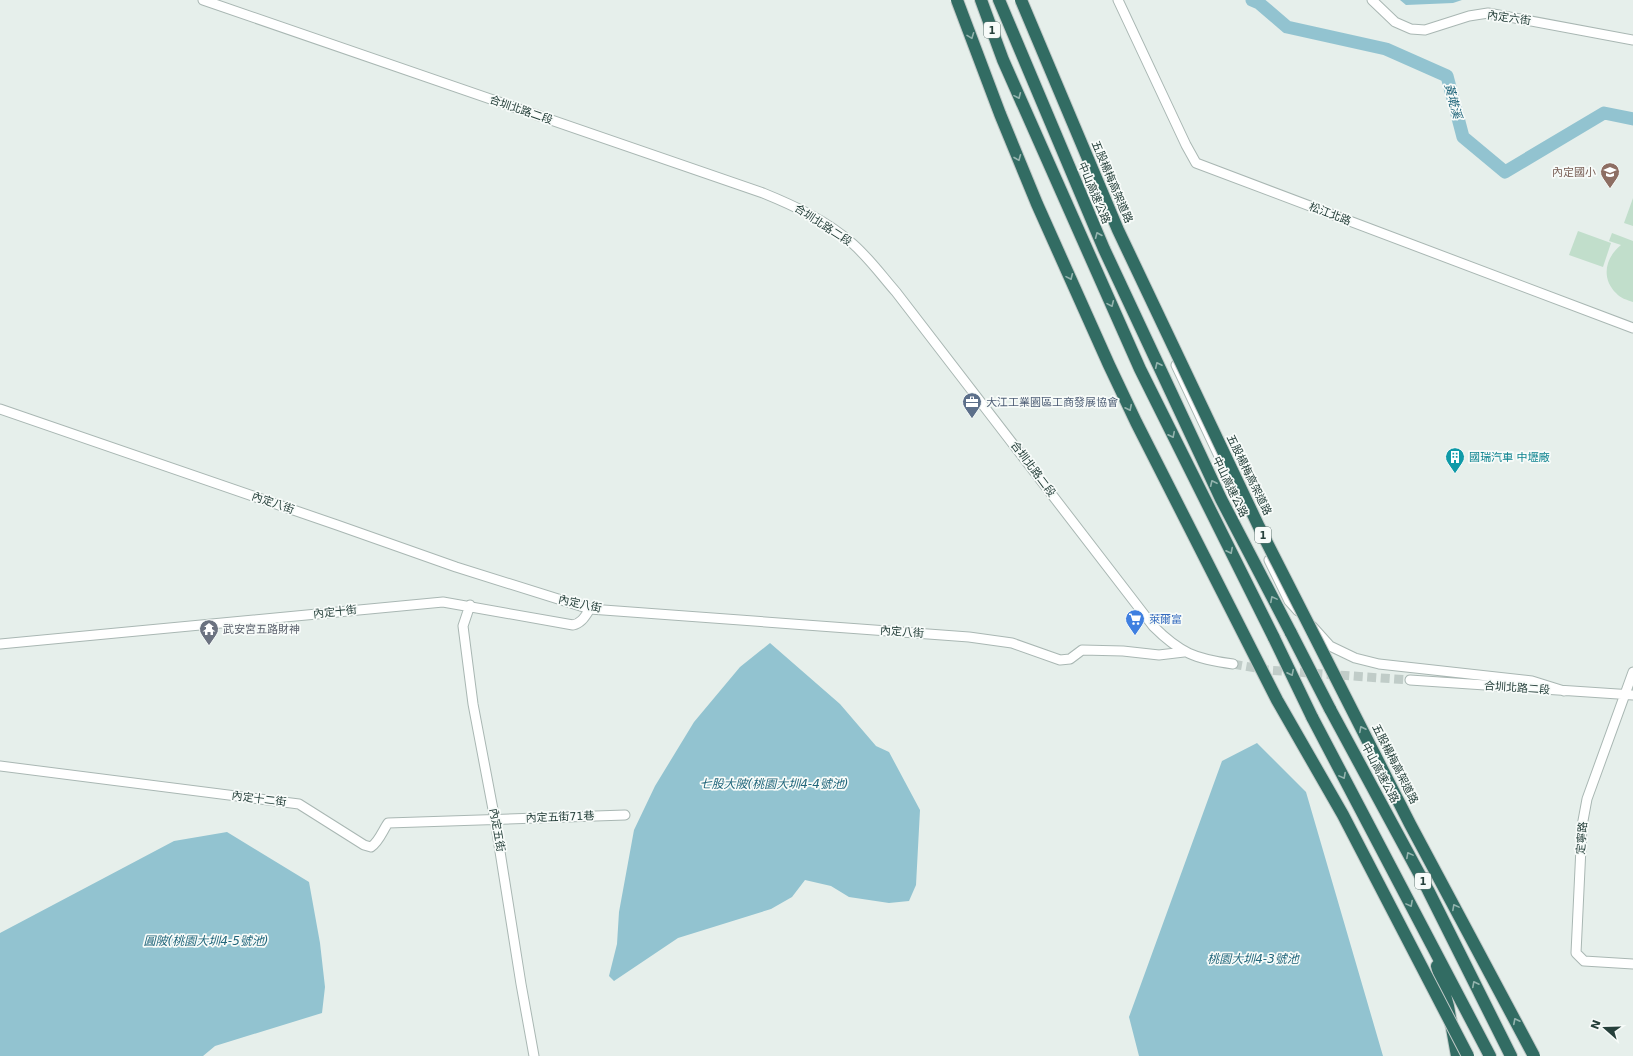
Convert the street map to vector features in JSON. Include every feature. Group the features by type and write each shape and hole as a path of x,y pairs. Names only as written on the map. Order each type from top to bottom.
{"highway":[{"name":"1","path":"957,0 1000,114 1037,204 1136,422 1277,700 1343,815 1468,1056"},
{"path":"972,0 1003,60"},
{"name":"1","path":"980,0 1003,60 1140,369 1312,717 1490,1056"},
{"name":"中山高速公路","path":"999,0 1107,256 1221,499 1330,709 1428,890 1511,1056"},
{"name":"五股楊梅高架道路","path":"1021,0 1118,230 1256,520 1410,824 1534,1056"},
{"path":"1431,944 1448,1006 1457,1056"}],"street":[{"name":"合圳北路二段","path":"203,0 763,193 802,209 853,244 896,292 1153,626 1166,639 1184,652 1204,659 1233,664"},
{"path":"1021,0 1033,42 1183,381 1289,601 1330,646 1355,658 1379,664 1532,681 1564,691"},
{"name":"松江北路","path":"1118,0 1186,145 1196,163 1633,328"},
{"name":"內定六街","path":"1372,0 1395,22 1411,29 1425,30 1468,16 1488,14 1633,40"},
{"name":"內定八街","path":"0,409 330,522 456,567 590,609 969,637 1012,643 1060,660 1070,659 1082,650 1123,651 1158,656 1184,652"},
{"name":"內定十街","path":"0,644 443,602 470,605 573,625 579,624 590,609"},
{"name":"內定五街","path":"470,605 462,626 473,704 495,820 534,1056"},
{"name":"定寧路","path":"1633,672 1629,695 1587,799 1582,826 1576,953 1584,961 1633,964"},
{"path":"1476,675 1493,682 1496,686"},
{"name":"合圳北路二段","path":"1410,680 1629,695"},
{"name":"內定十二街","path":"0,766 299,804 364,845 371,846 376,844 382,831 388,823 495,820"},
{"name":"內定五街71巷","path":"495,820 625,815"}],"green space":[{"path":"1633,198 1633,226 1624,223"},
{"path":"1578,231 1611,243 1603,267 1569,255"},
{"path":"1612,233 1633,241 1633,302 1618,295 1608,281 1608,262 1611,256 1621,245 1609,241"}],"water":[{"path":"1400,0 1462,0 1453,3 1406,5"},
{"name":"七股大陂(桃園大圳4-4號池)","path":"770,643 840,704 876,746 889,752 920,810 916,885 909,901 889,903 849,897 831,886 805,880 792,897 771,909 678,938 614,981 609,976 617,944 619,912 634,830 655,786 694,722 740,667"},
{"name":"桃園大圳4-3號池","path":"1257,743 1306,792 1383,1056 1139,1056 1129,1017 1222,761"},
{"name":"圓陂(桃園大圳4-5號池)","path":"227,832 309,882 320,943 325,987 322,1013 215,1046 203,1056 0,1056 0,933 174,841"}],"waterway":[{"name":"黃墘溪","path":"1252,0 1259,3 1287,27 1386,49 1447,76 1463,137 1505,172 1604,113 1633,119"}],"tunnel":[{"path":"1233,664 1267,670 1410,680"}],"place":[{"name":"內定國小","path":"1610,189"},
{"name":"大江工業園區工商發展協會","path":"972,419"},
{"name":"國瑞汽車 中壢廠","path":"1455,474"},
{"name":"萊爾富","path":"1135,636"},
{"name":"武安宮五路財神","path":"209,646"}]}
